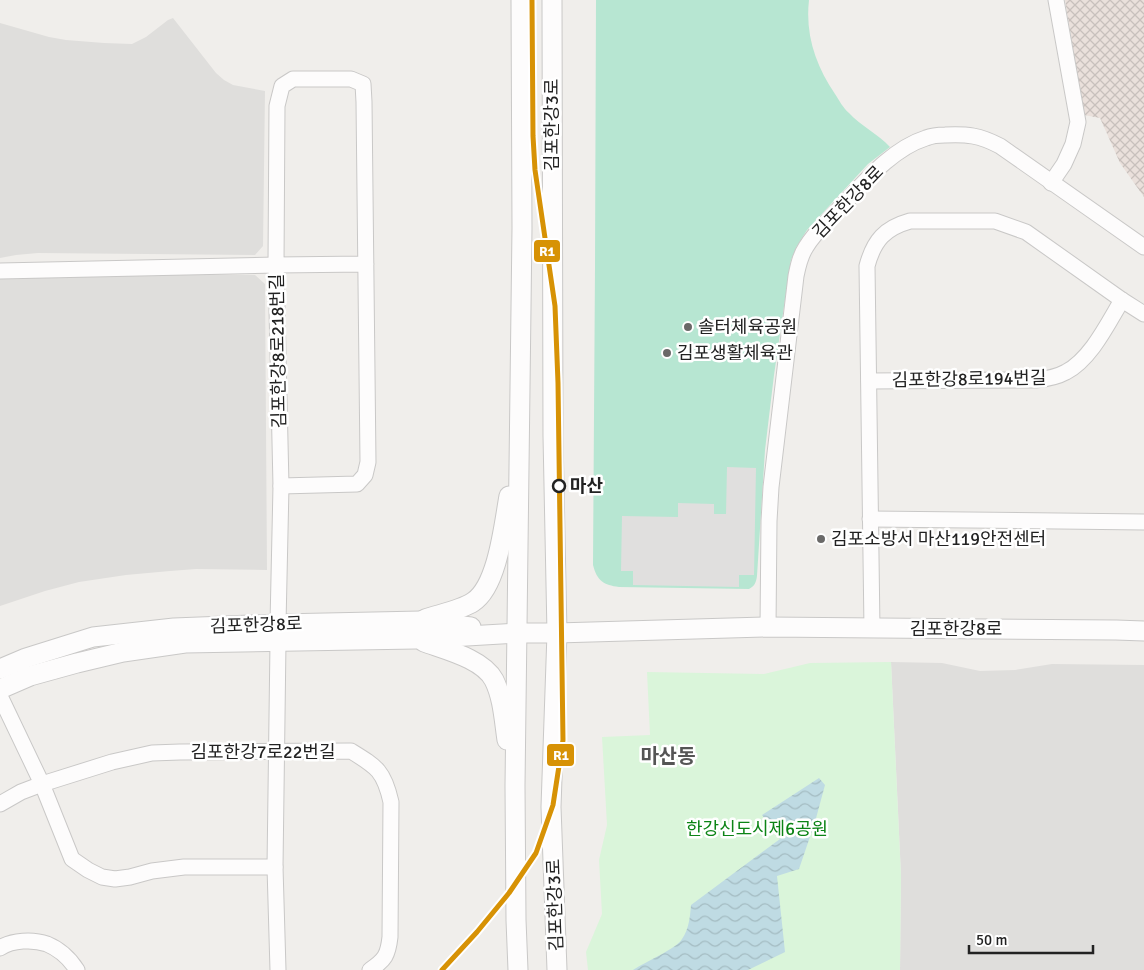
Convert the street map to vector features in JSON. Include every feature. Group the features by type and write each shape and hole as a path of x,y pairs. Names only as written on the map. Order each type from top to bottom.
{"street":[{"name":"김포한강3로","path":"518,970 515,786 522,228 521,0"},
{"name":"김포한강3로","path":"552,0 553,436 556,634 551,806 557,970"},
{"path":"1051,183 1064,164 1073,144 1078,122 1056,0"},
{"path":"281,486 356,484 365,474 368,462 366,264 364,102 362,84 351,79 293,79 282,86 277,106 276,265 366,264"},
{"name":"김포한강8로","path":"768,628 770,486 796,276 805,248 871,176 903,149 927,137 966,134 1000,146 1144,247"},
{"name":"김포한강8로194번길","path":"872,629 868,266 871,251 877,241 898,224 910,221 995,221 1026,232 1144,314"},
{"name":"김포한강8로218번길","path":"0,271 276,265 281,486 275,867 278,970"},
{"name":"김포한강8로194번길","path":"869,381 1036,380 1051,378 1066,373 1078,364 1092,349 1122,300"},
{"path":"422,620 468,604 484,591 491,577 500,546 518,446"},
{"path":"870,519 1144,522"},
{"name":"김포한강8로","path":"0,689 78,662 123,652 185,643 422,620 517,633"},
{"name":"김포한강8로","path":"0,669 26,658 93,637 174,628 416,639 517,633 556,634 768,628 1144,631"},
{"path":"416,639 464,656 483,667 493,679 500,697 515,786"},
{"path":"0,696 42,784 72,859 88,870 102,877 115,879 152,871 184,867 275,867"},
{"name":"김포한강7로22번길","path":"0,804 20,792 42,784 112,762 152,753 351,751 369,762 379,772 387,784 391,802 390,937 388,953 370,970"},
{"path":"0,948 13,942 25,941 48,944 66,956 77,970"}],"shaded area":[{"path":"1065,0 1144,0 1144,197 1120,163 1100,118 1084,115"},
{"path":"173,18 216,73 224,80 233,85 265,91 263,246 255,255 38,253 0,258 0,23 66,40 132,44 146,37"},
{"path":"255,275 265,284 267,570 196,569 126,575 79,582 0,606 0,279 13,276"},
{"path":"727,467 756,468 754,575 739,575 739,587 633,585 633,571 621,571 622,516 678,517 678,503 714,504 714,514 726,514"},
{"path":"891,662 942,663 980,671 1015,670 1052,664 1144,665 1144,970 900,970 901,876"}],"green space":[{"name":"솔터체육공원","path":"596,0 809,0 810,38 817,61 828,83 847,111 890,147 868,164 807,230 791,260 765,450 757,576 755,584 749,589 619,587 602,581 593,565"},
{"name":"한강신도시제6공원","path":"891,662 901,876 900,970 588,970 586,952 602,914 599,860 607,825 602,737 650,735 647,672 764,674 810,663"}],"water":[{"path":"819,778 825,785 799,869 777,876 785,952 748,970 633,970 679,943 688,927 691,905 780,839 762,815"}],"transit line":[{"name":"R1","path":"442,970 509,893 536,853 553,805 563,740 558,383 555,306 535,170 532,0"}],"place":[{"name":"솔터체육공원","path":"688,327"},
{"name":"김포생활체육관","path":"667,353"},
{"name":"마산","path":"559,486"},
{"name":"김포소방서 마산119안전센터","path":"821,539"}],"district":[{"name":"마산동","path":"668,756"}]}
